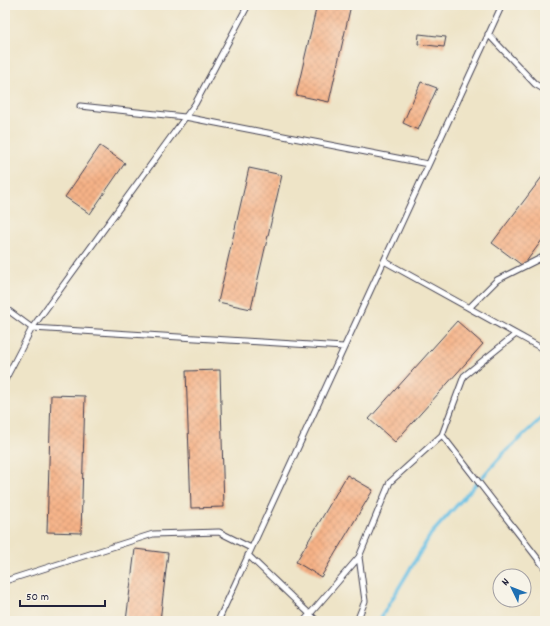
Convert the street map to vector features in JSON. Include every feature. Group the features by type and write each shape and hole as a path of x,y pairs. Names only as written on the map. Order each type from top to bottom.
{"lane":[{"path":"5,380 32,328 195,104 248,5"},
{"path":"218,621 502,5"},
{"path":"488,34 536,84 545,90"},
{"path":"80,106 186,117 428,164"},
{"path":"470,308 497,280 545,256"},
{"path":"384,261 545,350"},
{"path":"5,308 32,328 344,347"},
{"path":"304,621 359,557 390,482 442,435 464,376 516,334"},
{"path":"442,435 545,568"},
{"path":"5,581 153,534 219,532 251,548"},
{"path":"248,555 317,621"},
{"path":"358,621 365,601 359,557"}],"building":[{"path":"317,5 351,5 329,102 296,95"},
{"path":"419,34 446,37 444,47 418,44"},
{"path":"421,82 437,88 418,130 403,123"},
{"path":"100,146 125,163 90,214 65,197"},
{"path":"249,168 282,175 251,309 218,302"},
{"path":"545,173 545,236 523,266 492,243"},
{"path":"457,321 483,344 395,442 369,419"},
{"path":"220,370 224,507 191,508 186,371"},
{"path":"51,395 85,396 81,533 47,532"},
{"path":"347,475 373,490 321,577 296,562"},
{"path":"135,549 168,553 160,621 126,621"},
{"path":"545,613 545,621 537,621"}],"waterway":[{"path":"379,621 431,534 504,453 545,415"}]}
